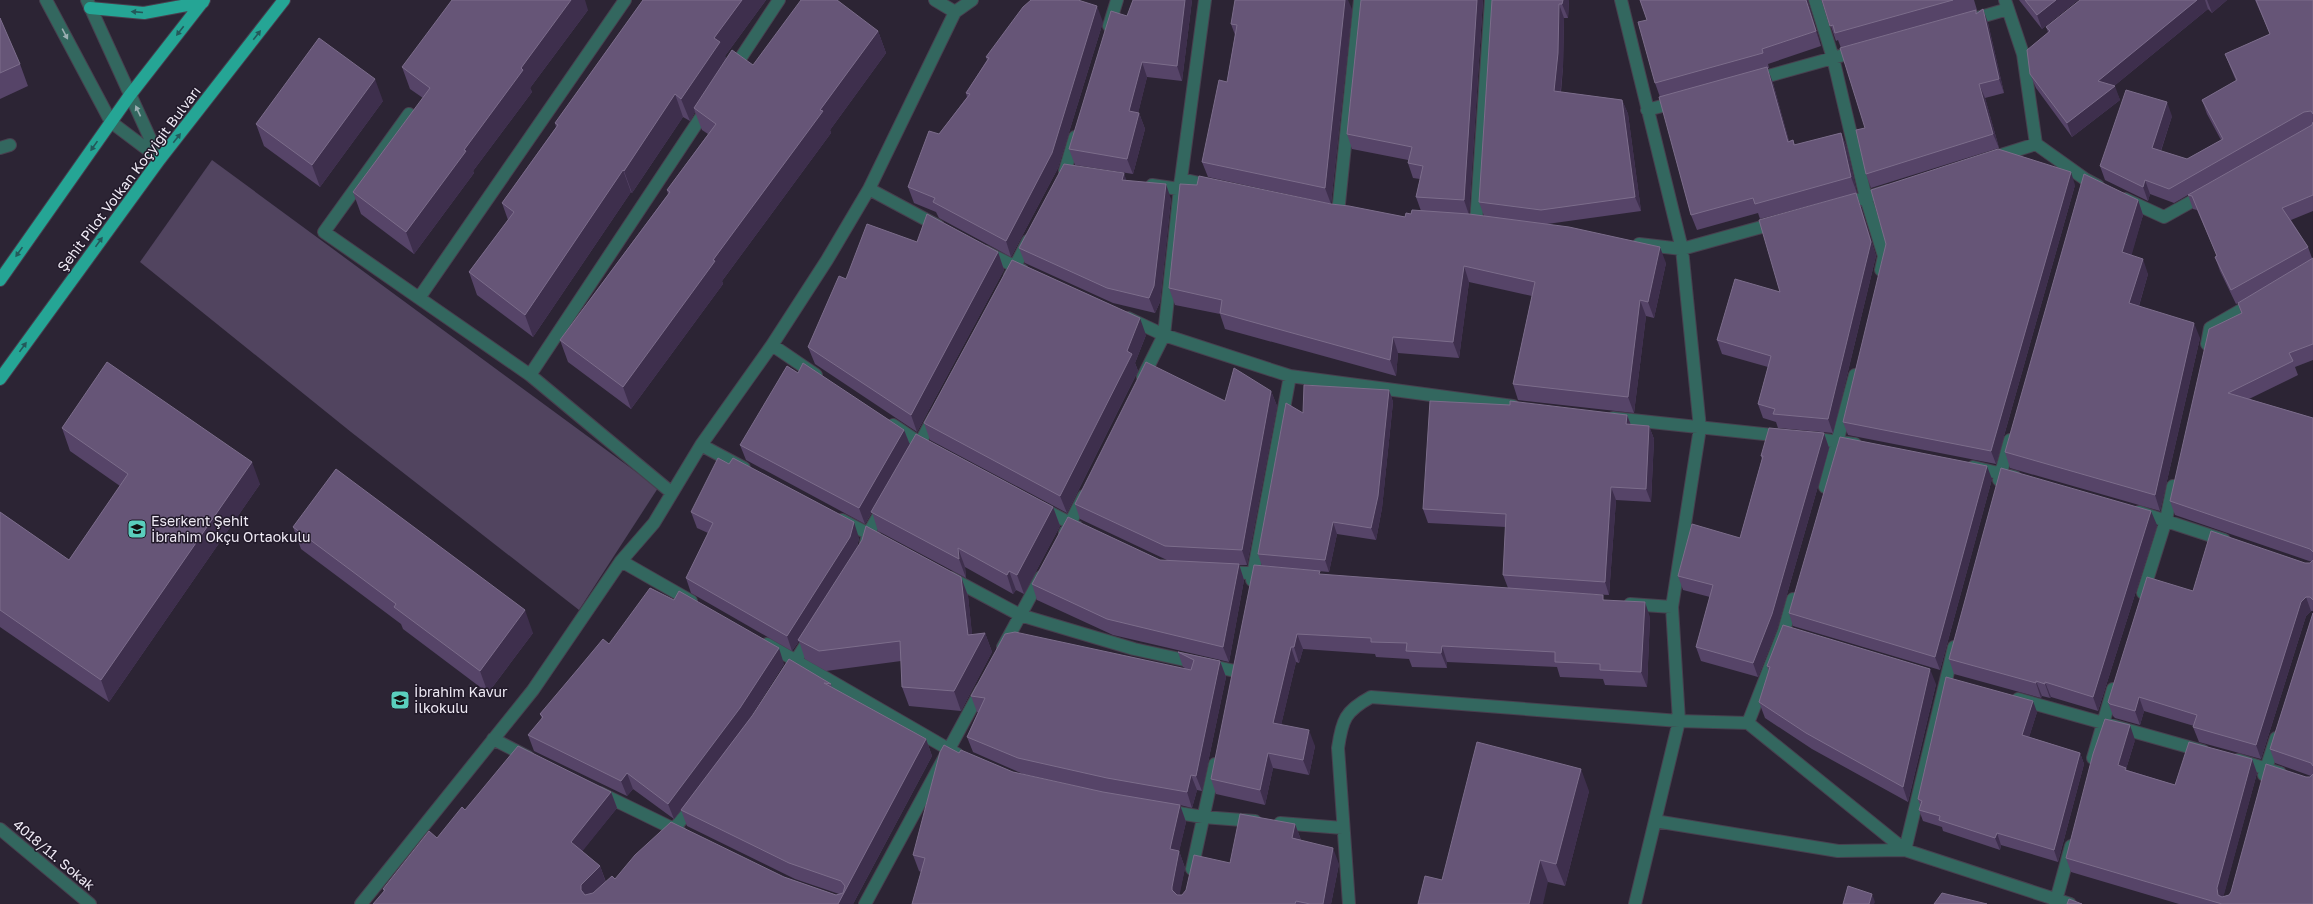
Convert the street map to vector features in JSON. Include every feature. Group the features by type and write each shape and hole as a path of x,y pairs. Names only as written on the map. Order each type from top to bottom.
{"main road":[{"name":"Şehit Pilot Volkan Koçyiğit Bulvarı","path":"0,379 160,159 284,0"},
{"path":"0,280 130,95 203,1"},
{"path":"88,4 144,13 203,1"}],"street":[{"path":"46,0 111,122 160,159"},
{"path":"419,298 624,0"},
{"path":"726,79 779,0"},
{"path":"935,0 955,12"},
{"path":"361,904 533,690 621,561 654,523 702,445 772,346 827,260 869,190 955,12 972,0"},
{"path":"1105,37 1117,0"},
{"path":"1136,391 1164,335 1180,179 1205,0"},
{"path":"1338,213 1360,0"},
{"path":"1476,223 1492,0"},
{"path":"1621,0 1682,249 1700,428 1672,607 1678,721 1635,904"},
{"path":"1815,0 1833,58 1866,198 1884,256 1878,279"},
{"path":"88,4 160,159"},
{"path":"1954,24 2006,5 2023,54 2036,144 2085,180 2164,217 2218,186"},
{"path":"2023,54 2035,44"},
{"path":"1744,83 1871,47"},
{"path":"1647,110 1692,97"},
{"path":"530,375 713,98"},
{"path":"409,114 324,232 530,375 672,493"},
{"path":"1058,185 1065,171 1078,127"},
{"path":"1984,161 2036,144"},
{"path":"1065,171 1080,174"},
{"path":"1141,183 1179,189 1180,179"},
{"path":"1180,179 1226,189"},
{"path":"2080,194 2085,180"},
{"path":"1835,206 1903,186"},
{"path":"869,190 952,234"},
{"path":"1323,210 1354,214"},
{"path":"1629,242 1682,249 1789,219"},
{"path":"1460,222 1491,225"},
{"path":"1004,288 1033,233"},
{"path":"973,244 1015,267 1036,276"},
{"path":"2203,358 2210,328 2265,296"},
{"path":"1114,312 1164,335 1290,376 1522,407"},
{"path":"772,346 823,380"},
{"path":"1821,502 1858,364"},
{"path":"1249,596 1290,376"},
{"path":"909,463 941,406"},
{"path":"1599,416 1700,428 1838,440 1870,447"},
{"path":"881,418 940,454"},
{"path":"1995,496 2014,428"},
{"path":"702,445 757,475"},
{"path":"1962,465 2024,479"},
{"path":"2140,602 2166,520 2176,474"},
{"path":"1060,543 1088,488"},
{"path":"863,555 868,534 890,495"},
{"path":"1028,501 1084,530"},
{"path":"2128,509 2166,520 2239,545"},
{"path":"834,515 889,545"},
{"path":"621,561 702,607"},
{"path":"998,656 1045,569"},
{"path":"937,571 1020,615 1134,649 1235,671"},
{"path":"1215,572 1281,574"},
{"path":"1748,724 1784,631 1797,586"},
{"path":"1617,603 1672,607"},
{"path":"778,688 817,628"},
{"path":"1784,631 1798,636"},
{"path":"1905,850 1942,678 1958,634"},
{"path":"756,638 950,750 971,760"},
{"path":"1232,687 1238,656"},
{"path":"865,904 950,750 988,676"},
{"path":"2091,769 2103,722 2117,677"},
{"path":"1942,678 1960,684"},
{"path":"1349,904 1338,748 1342,722 1357,704 1371,696 1678,721 1748,724 1905,850 2056,902 2070,904"},
{"path":"2005,696 2214,754"},
{"path":"2262,784 2280,724"},
{"path":"493,740 542,764"},
{"path":"1190,882 1216,756"},
{"path":"2229,758 2293,777"},
{"path":"591,788 689,836"},
{"path":"658,846 675,830 699,798"},
{"path":"1157,809 1203,817 1343,828"},
{"path":"1655,821 1838,851 1905,850"},
{"name":"4018/11. Sokak","path":"0,829 90,904"},
{"path":"2056,902 2073,838"}],"shaded area":[{"path":"212,160 658,488 579,610 351,432 140,262"}],"building":[{"path":"452,0 571,0 521,68 523,70 464,150 466,151 406,232 353,192 430,88 402,67"},
{"path":"643,0 742,0 714,38 720,42 681,99 675,94 525,315 469,272 514,212 502,203 558,125 555,123"},
{"path":"801,0 837,0 878,31 820,110 823,111 713,260 715,261 623,387 560,340 670,192 667,190 716,124 694,108 732,50 753,65"},
{"path":"1031,0 1078,0 1097,6 1052,153 1006,241 933,202 935,198 908,187 929,131 939,134 970,94 966,93 989,58 986,57 1023,7"},
{"path":"1133,0 1185,0 1177,66 1142,62 1129,111 1139,113 1127,159 1069,149 1111,11 1127,16"},
{"path":"1235,0 1345,0 1325,188 1202,162 1219,80 1227,82 1237,25 1231,24"},
{"path":"1361,0 1477,0 1464,200 1416,197 1423,166 1408,163 1412,147 1347,134"},
{"path":"1492,0 1563,0 1562,4 1559,4 1558,53 1554,91 1622,100 1635,197 1541,210 1479,202"},
{"path":"1640,0 1806,0 1816,31 1762,49 1763,53 1655,83 1638,22 1647,20"},
{"path":"1822,0 1953,0 1835,33 1833,25 1830,26"},
{"path":"2025,0 2056,0 2037,15"},
{"path":"2080,0 2197,0 2098,81 2115,86 2067,123 2030,74 2027,50 2050,31 2046,27"},
{"path":"2256,0 2313,0 2313,114 2311,111 2304,112 2169,189 2145,180 2143,187 2100,166 2126,90 2167,102 2152,148 2187,159 2223,139 2202,100 2237,80 2225,54 2270,34"},
{"path":"1983,9 1999,79 1979,84 1993,134 1866,174 1856,130 1865,128 1840,48 1976,10 1976,14"},
{"path":"0,18 20,64 0,73"},
{"path":"319,38 375,79 312,165 256,124"},
{"path":"1767,67 1788,142 1793,140 1794,145 1841,133 1851,177 1755,204 1753,198 1691,215 1659,97"},
{"path":"2313,122 2313,195 2282,208 2308,247 2231,290 2215,257 2217,256 2192,196 2188,195 2312,125"},
{"path":"1998,149 2071,172 1991,451 1843,422 1886,244 1871,190"},
{"path":"1064,164 1124,173 1122,180 1166,184 1154,286 1149,298 1107,288 1019,248"},
{"path":"2084,174 2138,200 2122,252 2143,259 2129,303 2194,323 2155,495 2005,452"},
{"path":"1199,176 1331,204 1405,217 1406,213 1411,214 1412,210 1469,214 1569,227 1660,247 1648,302 1640,300 1628,397 1513,384 1535,282 1464,266 1453,342 1393,337 1390,360 1220,313 1222,300 1169,288 1180,184 1197,185"},
{"path":"1856,193 1871,242 1828,419 1773,414 1775,409 1758,404 1771,356 1717,340 1735,279 1780,292 1759,220"},
{"path":"927,214 998,252 911,415 808,347 839,276 846,279 867,224 917,242"},
{"path":"2313,258 2313,344 2289,353 2293,361 2228,393 2313,418 2313,552 2310,549 2170,501 2209,329 2242,313 2238,303"},
{"path":"1012,260 1140,318 1127,351 1132,354 1060,496 924,423"},
{"path":"107,362 252,462 101,680 0,610 0,512 69,560 128,474 62,428"},
{"path":"1146,362 1225,401 1234,368 1271,391 1242,550 1165,546 1075,504"},
{"path":"803,363 904,430 859,508 740,445 787,366 798,373"},
{"path":"1304,385 1389,390 1378,496 1371,528 1333,522 1325,560 1258,554 1286,403 1303,413"},
{"path":"1430,401 1510,405 1510,401 1627,415 1626,424 1649,426 1646,489 1611,487 1605,582 1503,575 1506,514 1423,509"},
{"path":"1769,428 1824,433 1772,614 1753,663 1696,647 1713,585 1678,576 1692,524 1740,538 1763,456 1761,456"},
{"path":"916,434 1053,507 1017,575 1009,571 1007,575 958,548 959,559 871,512"},
{"path":"1840,437 1987,466 1935,657 1789,613"},
{"path":"718,458 729,464 733,458 854,522 850,537 787,636 686,578 713,523 691,512"},
{"path":"2001,468 2151,511 2093,697 2045,682 2045,684 2036,681 2036,683 1949,659"},
{"path":"336,469 525,610 480,671 394,607 396,604 293,527"},
{"path":"1068,517 1160,560 1239,564 1223,647 1107,619 1032,584"},
{"path":"866,526 961,577 968,635 985,633 954,691 902,687 900,641 819,651 798,640 862,540"},
{"path":"2211,531 2305,563 2310,563 2313,560 2313,600 2310,597 2306,597 2301,602 2256,745 2193,727 2197,715 2139,697 2135,711 2110,704 2108,702 2147,577 2193,591"},
{"path":"1254,565 1320,571 1319,574 1603,595 1603,600 1645,602 1641,672 1600,670 1600,664 1555,662 1555,652 1442,646 1441,653 1406,651 1407,643 1371,642 1371,638 1297,634 1294,647 1291,647 1273,723 1309,730 1303,760 1268,753 1260,790 1211,779"},
{"path":"650,588 674,600 679,591 779,648 740,708 668,804 627,773 621,781 528,735 543,717 540,714 603,639 609,644"},
{"path":"2313,613 2313,766 2311,763 2270,749"},
{"path":"1783,625 1930,669 1903,787 1806,733 1759,702 1770,667 1767,666"},
{"path":"1015,632 1191,670 1194,660 1178,652 1220,661 1196,776 1191,775 1187,792 1107,778 1018,758 967,737 985,698 971,696 1005,634"},
{"path":"789,659 831,684 824,683 926,739 838,904 373,904 429,831 437,838 462,807 465,810 518,746 611,792 571,842 600,866 581,885 581,890 585,895 593,893 612,876 615,879 635,855 671,822 784,877 836,895 843,893 845,886 841,881 789,863 681,810 752,716"},
{"path":"1946,677 2033,701 2022,735 2080,753 2054,850 1997,833 1995,838 1939,820 1940,816 1919,810 1922,801 1918,799"},
{"path":"2105,719 2130,725 2118,765 2126,768 2125,770 2175,785 2189,742 2252,759 2217,888 2218,895 2222,897 2229,895 2231,892 2266,764 2306,777 2310,777 2313,774 2313,904 2222,904 2066,858 2093,754"},
{"path":"1477,742 1581,769 1556,864 1540,860 1529,904 1418,904 1425,876 1442,880"},
{"path":"944,745 959,753 961,750 1013,772 1103,792 1180,805 1170,849 1179,851 1172,887 1172,890 1177,895 1182,895 1186,890 1194,855 1230,863 1240,814 1295,824 1292,838 1333,848 1323,904 1310,904 1296,901 1295,904 912,904 925,858 913,855 940,752"},
{"path":"1848,886 1872,894 1869,904 1843,904"},
{"path":"1942,893 1987,904 1934,904"},
{"path":"2069,899 2082,904 2067,904"}],"place":[{"name":"Eserkent Şehit İbrahim Okçu Ortaokulu","path":"137,529"},
{"name":"İbrahim Kavur İlkokulu","path":"400,700"}]}
